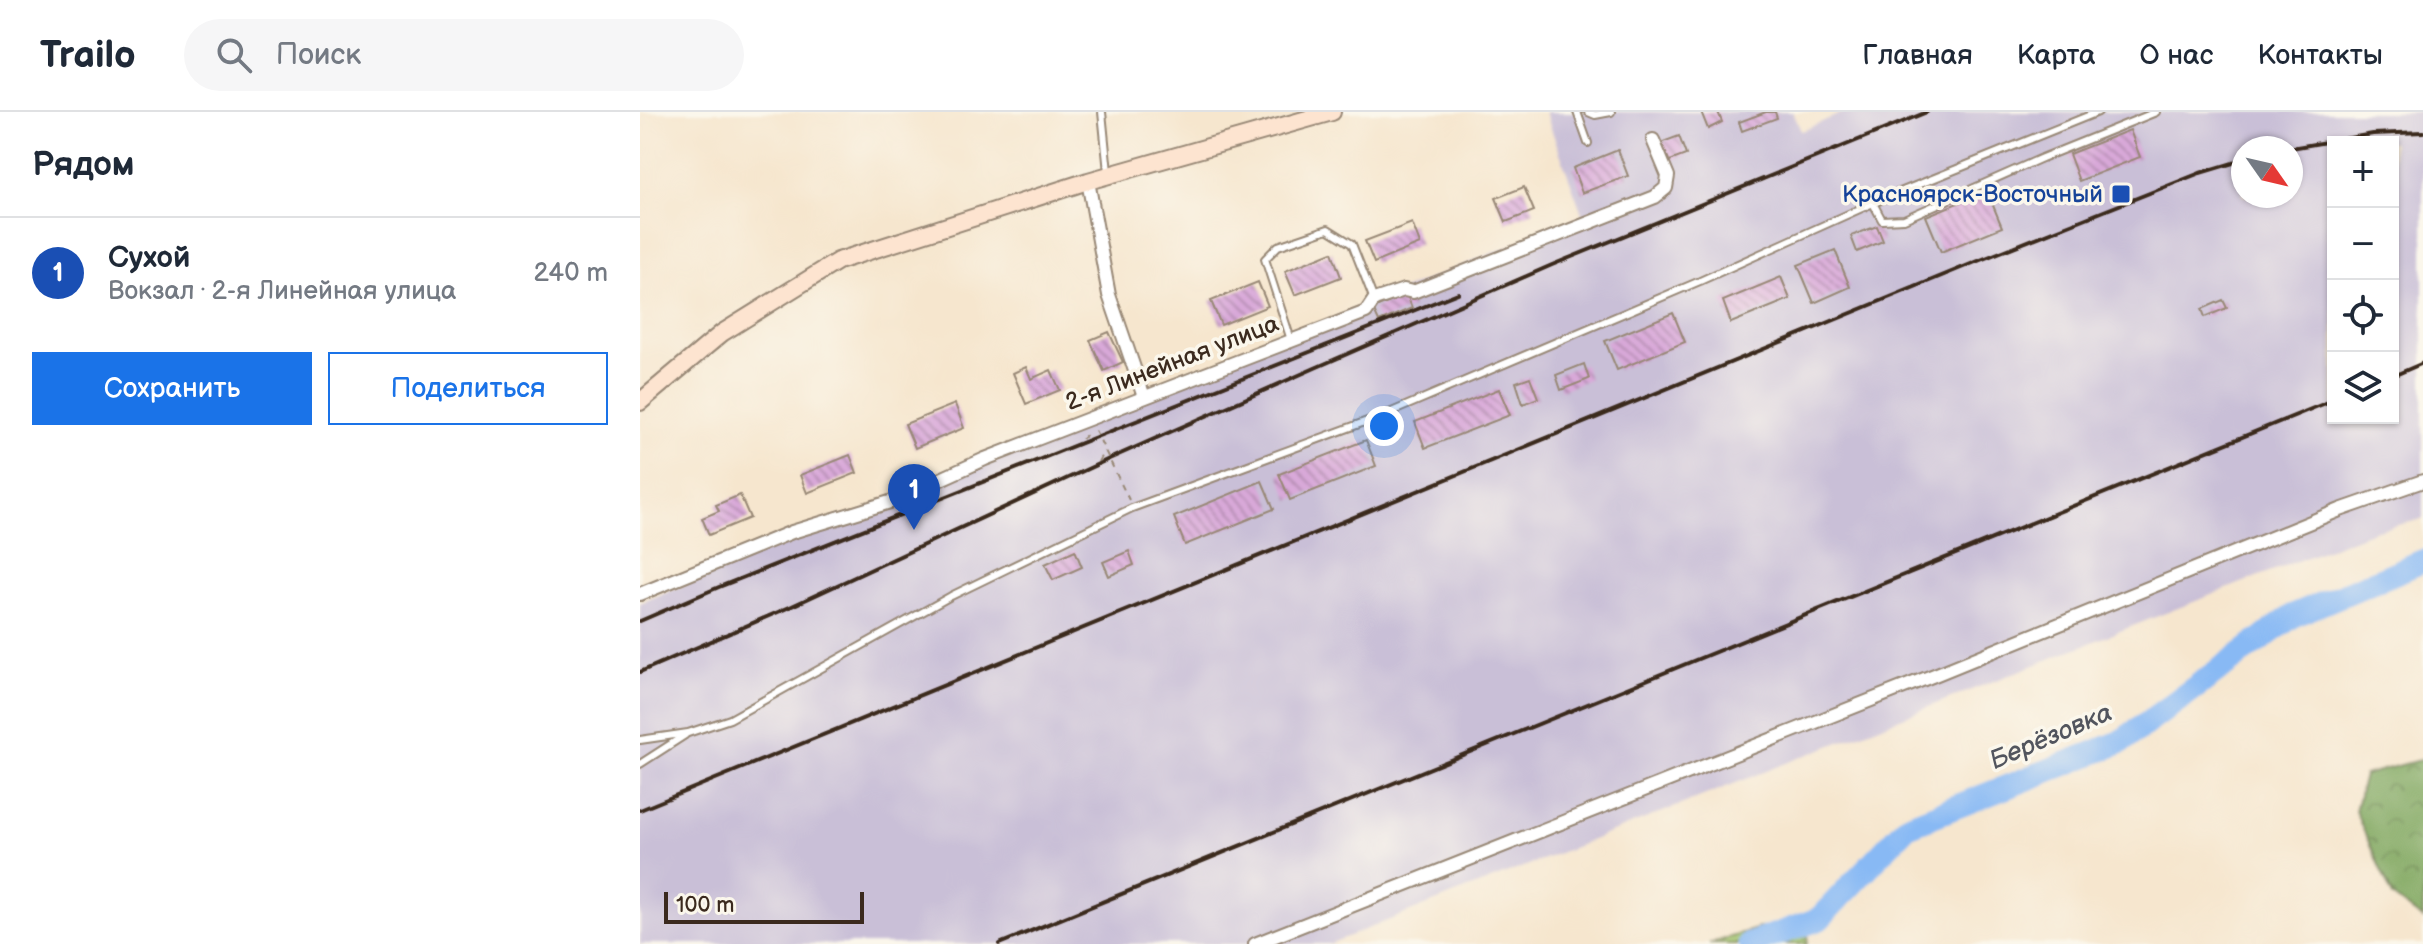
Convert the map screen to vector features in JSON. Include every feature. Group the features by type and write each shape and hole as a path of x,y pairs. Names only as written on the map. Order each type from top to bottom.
{"street":[{"path":"640,402 722,333 838,261 1088,181 1332,112"},
{"name":"2-я Линейная улица","path":"640,594 792,532 890,502 985,459 1366,312 1374,300 1404,290 1413,292 1655,197 1666,188 1668,176 1653,140"},
{"path":"1088,181 1109,295 1144,397"},
{"path":"1255,944 1937,674 2340,510 2423,481"}],"lane":[{"path":"1102,112 1108,175"},
{"path":"1577,112 1588,143"},
{"path":"1588,112 1595,115 1611,112"},
{"path":"640,740 688,733 730,719 951,596 1132,508 1389,413 1700,281 1873,203 2098,112"},
{"path":"1873,203 1882,220 1904,219 2156,112"},
{"path":"1291,340 1265,259 1278,246 1328,229 1352,244 1374,300"},
{"path":"640,764 688,733"}],"path":[{"path":"1082,439 1093,429 1132,508"},
{"path":"1098,462 1105,450"}],"shaded area":[{"path":"1545,112 1793,112 1801,131 1845,112 2423,112 2423,519 2373,531 1329,944 640,944 640,603 1583,216"}],"green space":[{"path":"2423,759 2423,919 2393,897 2355,811 2364,775"},
{"path":"1759,928 1808,935 1807,944 1709,944"}],"building":[{"path":"1718,112 1722,122 1708,129 1702,114"},
{"path":"1766,112 1775,112 1777,118 1742,131 1739,122"},
{"path":"2130,130 2140,157 2079,181 2069,154"},
{"path":"1679,136 1686,155 1667,162 1660,143"},
{"path":"1618,150 1628,176 1582,193 1573,168"},
{"path":"1524,187 1534,211 1506,222 1496,198"},
{"path":"1987,191 2002,227 1941,252 1926,216"},
{"path":"1412,223 1420,244 1374,263 1365,241"},
{"path":"1877,226 1883,241 1857,252 1851,236"},
{"path":"1835,250 1850,287 1814,303 1798,265"},
{"path":"1332,252 1341,277 1295,295 1285,271"},
{"path":"1781,277 1790,299 1731,323 1723,301"},
{"path":"1258,282 1268,306 1221,325 1211,301"},
{"path":"1407,295 1412,308 1379,322 1373,309"},
{"path":"2223,300 2227,308 2205,317 2202,309"},
{"path":"1673,313 1685,342 1617,370 1605,341"},
{"path":"1109,332 1123,362 1104,371 1090,340"},
{"path":"1584,364 1589,379 1561,390 1556,375"},
{"path":"1026,367 1031,379 1051,370 1060,390 1026,404 1013,373"},
{"path":"1530,377 1538,398 1523,404 1516,382"},
{"path":"1499,389 1510,415 1425,448 1415,422"},
{"path":"955,404 964,428 915,448 905,424"},
{"path":"1366,440 1376,466 1290,500 1279,474"},
{"path":"850,455 857,473 807,493 800,475"},
{"path":"1262,481 1274,509 1185,545 1174,517"},
{"path":"740,495 750,518 709,535 702,518 719,511 716,505"},
{"path":"1075,550 1082,567 1053,580 1045,564"},
{"path":"1129,551 1134,565 1109,576 1103,562"}],"waterway":[{"name":"Берёзовка","path":"1750,944 1819,919 1907,826 2121,742 2294,615 2423,561"}],"railway":[{"path":"640,672 1315,368 1552,265 1927,112"},
{"path":"2303,146 2373,134 2423,132"},
{"path":"640,810 1983,259 2231,164"},
{"path":"640,621 1458,293"},
{"path":"2399,373 2423,363"},
{"path":"999,944 2327,402"}],"place":[{"name":"Красноярск-Восточный","path":"2121,194"},
{"name":"Сухой","path":"914,530"}]}
